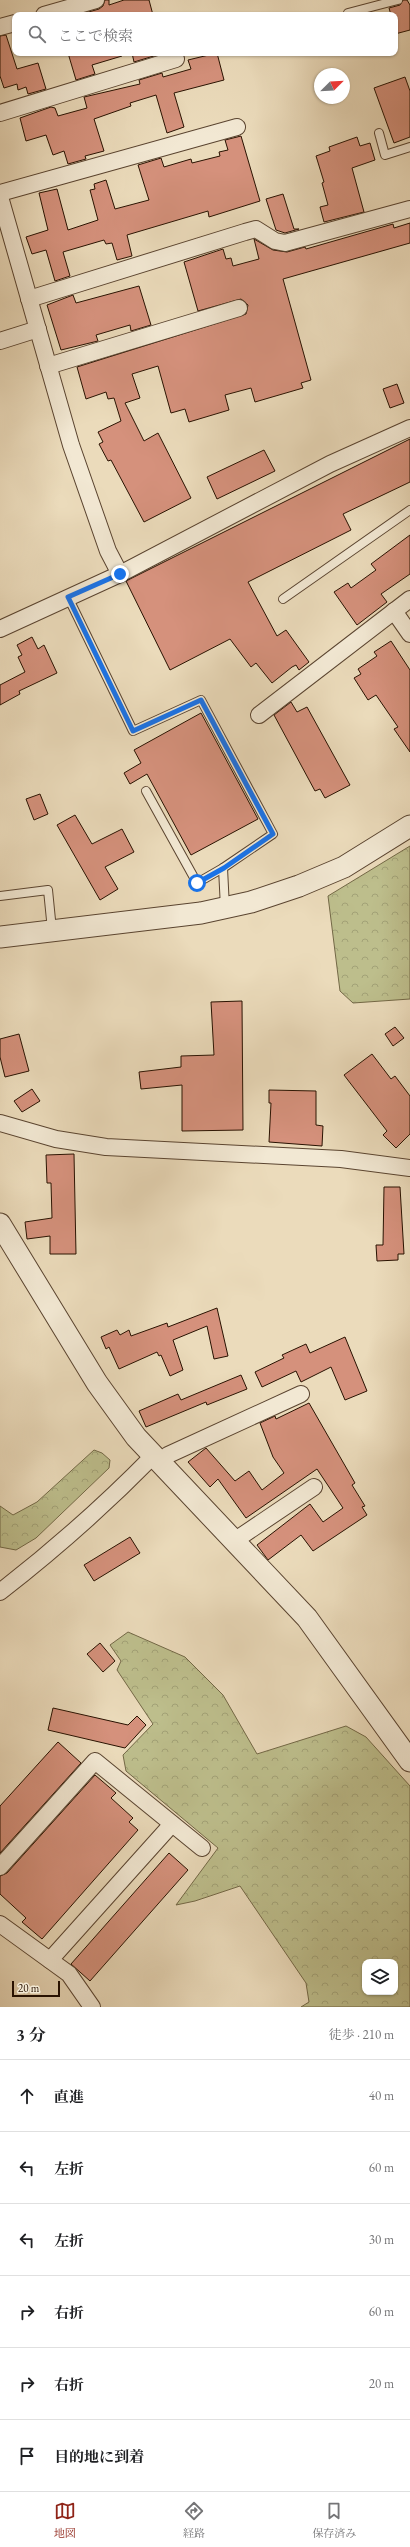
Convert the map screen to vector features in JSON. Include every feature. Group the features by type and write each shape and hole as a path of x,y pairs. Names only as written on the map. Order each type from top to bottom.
{"street":[{"path":"54,12 96,0"},
{"path":"0,27 12,24"},
{"path":"0,113 176,59"},
{"path":"0,192 237,127"},
{"path":"0,197 4,229 29,299 71,445 108,551 120,574"},
{"path":"29,299 245,232 256,230 275,241 285,243 410,209"},
{"path":"48,366 239,308"},
{"path":"0,341 38,329"},
{"path":"0,630 120,574 330,464 410,428"},
{"path":"259,715 410,599"},
{"path":"394,612 410,634"},
{"path":"0,937 225,908 251,902 299,886 344,867 410,826"},
{"path":"0,1123 56,1139 106,1147 342,1159 410,1168"},
{"path":"0,1224 97,1383 156,1460 307,1618 410,1761"},
{"path":"0,1592 49,1554 156,1460 302,1394"},
{"path":"234,1541 314,1487"},
{"path":"0,1867 95,1761 202,1848"},
{"path":"50,1960 172,1824"},
{"path":"0,1924 69,1974 92,2007"}],"lane":[{"path":"352,12 398,0"},
{"path":"379,133 385,155 410,147"},
{"path":"283,599 410,510"},
{"path":"68,597 133,731 201,700 273,834 224,868 197,883 146,790"},
{"path":"224,868 225,908"},
{"path":"0,896 48,890 52,931"}],"green space":[{"path":"410,846 410,999 353,1003 340,991 328,896"},
{"path":"94,1450 102,1453 110,1460 109,1468 36,1538 16,1550 0,1547 0,1506 13,1515 37,1502"},
{"path":"128,1632 185,1657 223,1695 257,1754 346,1726 366,1737 410,1786 410,2007 301,2007 309,2002 306,1983 240,1886 195,1901 176,1905 218,1848 126,1771 123,1755 153,1724 117,1670 121,1661 110,1645"}],"building":[{"path":"105,0 109,0 109,5 124,0 149,0 152,12 88,12 99,9 103,6"},
{"path":"403,0 407,0 410,5 410,30 398,33 398,12 390,12 389,8 400,5"},
{"path":"6,35 17,69 38,63 46,89 28,94 26,87 18,90 17,84 4,88 0,76 0,36"},
{"path":"69,56 122,56 92,65 95,74 76,80"},
{"path":"133,56 154,56 134,62"},
{"path":"205,56 218,56 224,80 174,93 184,127 167,133 156,95 130,103 131,106 94,119 104,151 85,156 86,159 68,164 64,151 53,155 46,135 26,141 20,118 51,107 55,108 58,116 87,108 84,97 140,84 139,80 162,73 163,77 191,69 188,60"},
{"path":"405,77 410,91 410,137 394,143 374,88"},
{"path":"241,136 260,201 209,217 208,211 127,235 132,256 117,260 112,243 106,244 104,240 63,252 70,276 55,281 46,250 32,254 26,237 48,230 39,193 57,189 68,230 98,220 90,190 95,189 94,184 106,180 115,209 149,200 138,165 161,158 164,167 191,159 192,163 220,156 219,152 228,150 225,140"},
{"path":"357,137 360,146 370,143 375,160 352,168 364,212 324,222 320,207 328,205 322,183 324,182 316,156 330,151 329,147"},
{"path":"283,194 294,229 299,229 285,233 276,230 266,199"},
{"path":"410,223 410,243 283,279 311,380 301,383 303,388 255,402 251,388 225,395 229,410 189,422 185,409 171,413 158,366 132,374 140,398 125,403 144,441 158,433 191,498 144,522 111,460 108,461 99,444 103,442 98,432 121,421 114,398 108,399 106,392 86,399 77,367 246,314 248,305 241,299 198,311 184,262 223,249 226,259 231,258 233,266 259,259 254,239 273,250 287,252 305,247 306,249 393,224 394,228"},
{"path":"139,286 151,325 131,331 130,325 96,335 98,341 61,350 47,305 73,295 76,303"},
{"path":"397,384 404,403 390,408 383,389"},
{"path":"410,439 410,482 343,514 351,530 248,582 277,636 286,630 309,662 299,670 296,665 292,667 272,683 256,663 251,667 230,639 170,670 126,581"},
{"path":"264,450 275,471 217,499 207,477"},
{"path":"410,535 410,574 381,594 387,602 357,625 334,592 348,583 351,588 376,570 371,564"},
{"path":"32,637 38,649 44,645 57,673 19,691 20,694 0,705 0,685 25,672 18,657 22,655 17,645"},
{"path":"391,641 410,670 410,752 394,729 398,727 376,695 368,700 354,678 361,674 358,669 377,656 374,652"},
{"path":"291,702 297,712 307,707 350,785 325,798 320,789 315,791 274,715"},
{"path":"201,713 258,819 191,855 147,774 130,784 124,773 141,763 134,750"},
{"path":"40,794 48,814 34,820 26,799"},
{"path":"75,815 92,844 122,829 134,852 105,867 118,889 100,900 57,825"},
{"path":"242,1001 243,1130 182,1131 182,1085 141,1089 139,1072 181,1067 181,1056 214,1055 211,1002"},
{"path":"395,1027 404,1038 393,1046 385,1034"},
{"path":"19,1034 29,1071 5,1077 0,1057 0,1039"},
{"path":"372,1054 391,1079 395,1076 410,1096 410,1134 396,1148 383,1135 387,1131 344,1075"},
{"path":"32,1089 40,1101 22,1112 14,1101"},
{"path":"269,1090 316,1091 316,1125 323,1126 322,1146 269,1142 271,1103 269,1103"},
{"path":"74,1154 76,1254 50,1254 50,1236 27,1239 25,1222 52,1218 51,1183 47,1183 46,1155"},
{"path":"384,1187 400,1187 404,1254 398,1254 398,1260 377,1261 376,1245 383,1245"},
{"path":"217,1308 228,1356 214,1359 207,1326 173,1340 183,1370 170,1376 161,1355 159,1356 157,1352 119,1369 109,1347 106,1349 101,1337 117,1330 120,1335 129,1330 131,1336 167,1323 168,1327"},
{"path":"345,1337 367,1391 345,1400 331,1367 301,1382 296,1371 262,1387 255,1372 284,1358 282,1355 306,1344 310,1353"},
{"path":"241,1375 247,1389 207,1405 206,1402 146,1427 139,1411 178,1394 181,1400"},
{"path":"309,1403 355,1483 352,1485 365,1506 362,1507 367,1515 313,1551 301,1535 268,1560 257,1545 310,1504 323,1522 343,1508 317,1469 246,1518 218,1479 210,1487 188,1462 206,1448 235,1481 249,1471 262,1490 284,1473 273,1457 260,1423 275,1416 276,1419"},
{"path":"130,1537 140,1553 94,1581 84,1565"},
{"path":"100,1643 115,1661 103,1672 87,1654"},
{"path":"53,1708 128,1725 137,1716 146,1725 125,1748 48,1730"},
{"path":"58,1742 81,1763 0,1853 0,1806"},
{"path":"95,1775 116,1793 111,1798 133,1818 129,1822 138,1830 42,1939 22,1922 26,1918 0,1894 0,1876 7,1873"},
{"path":"169,1853 188,1870 90,1981 71,1964"}],"route":[{"path":"120,574 68,597 133,731 201,700 273,834 224,868 197,883"}]}
